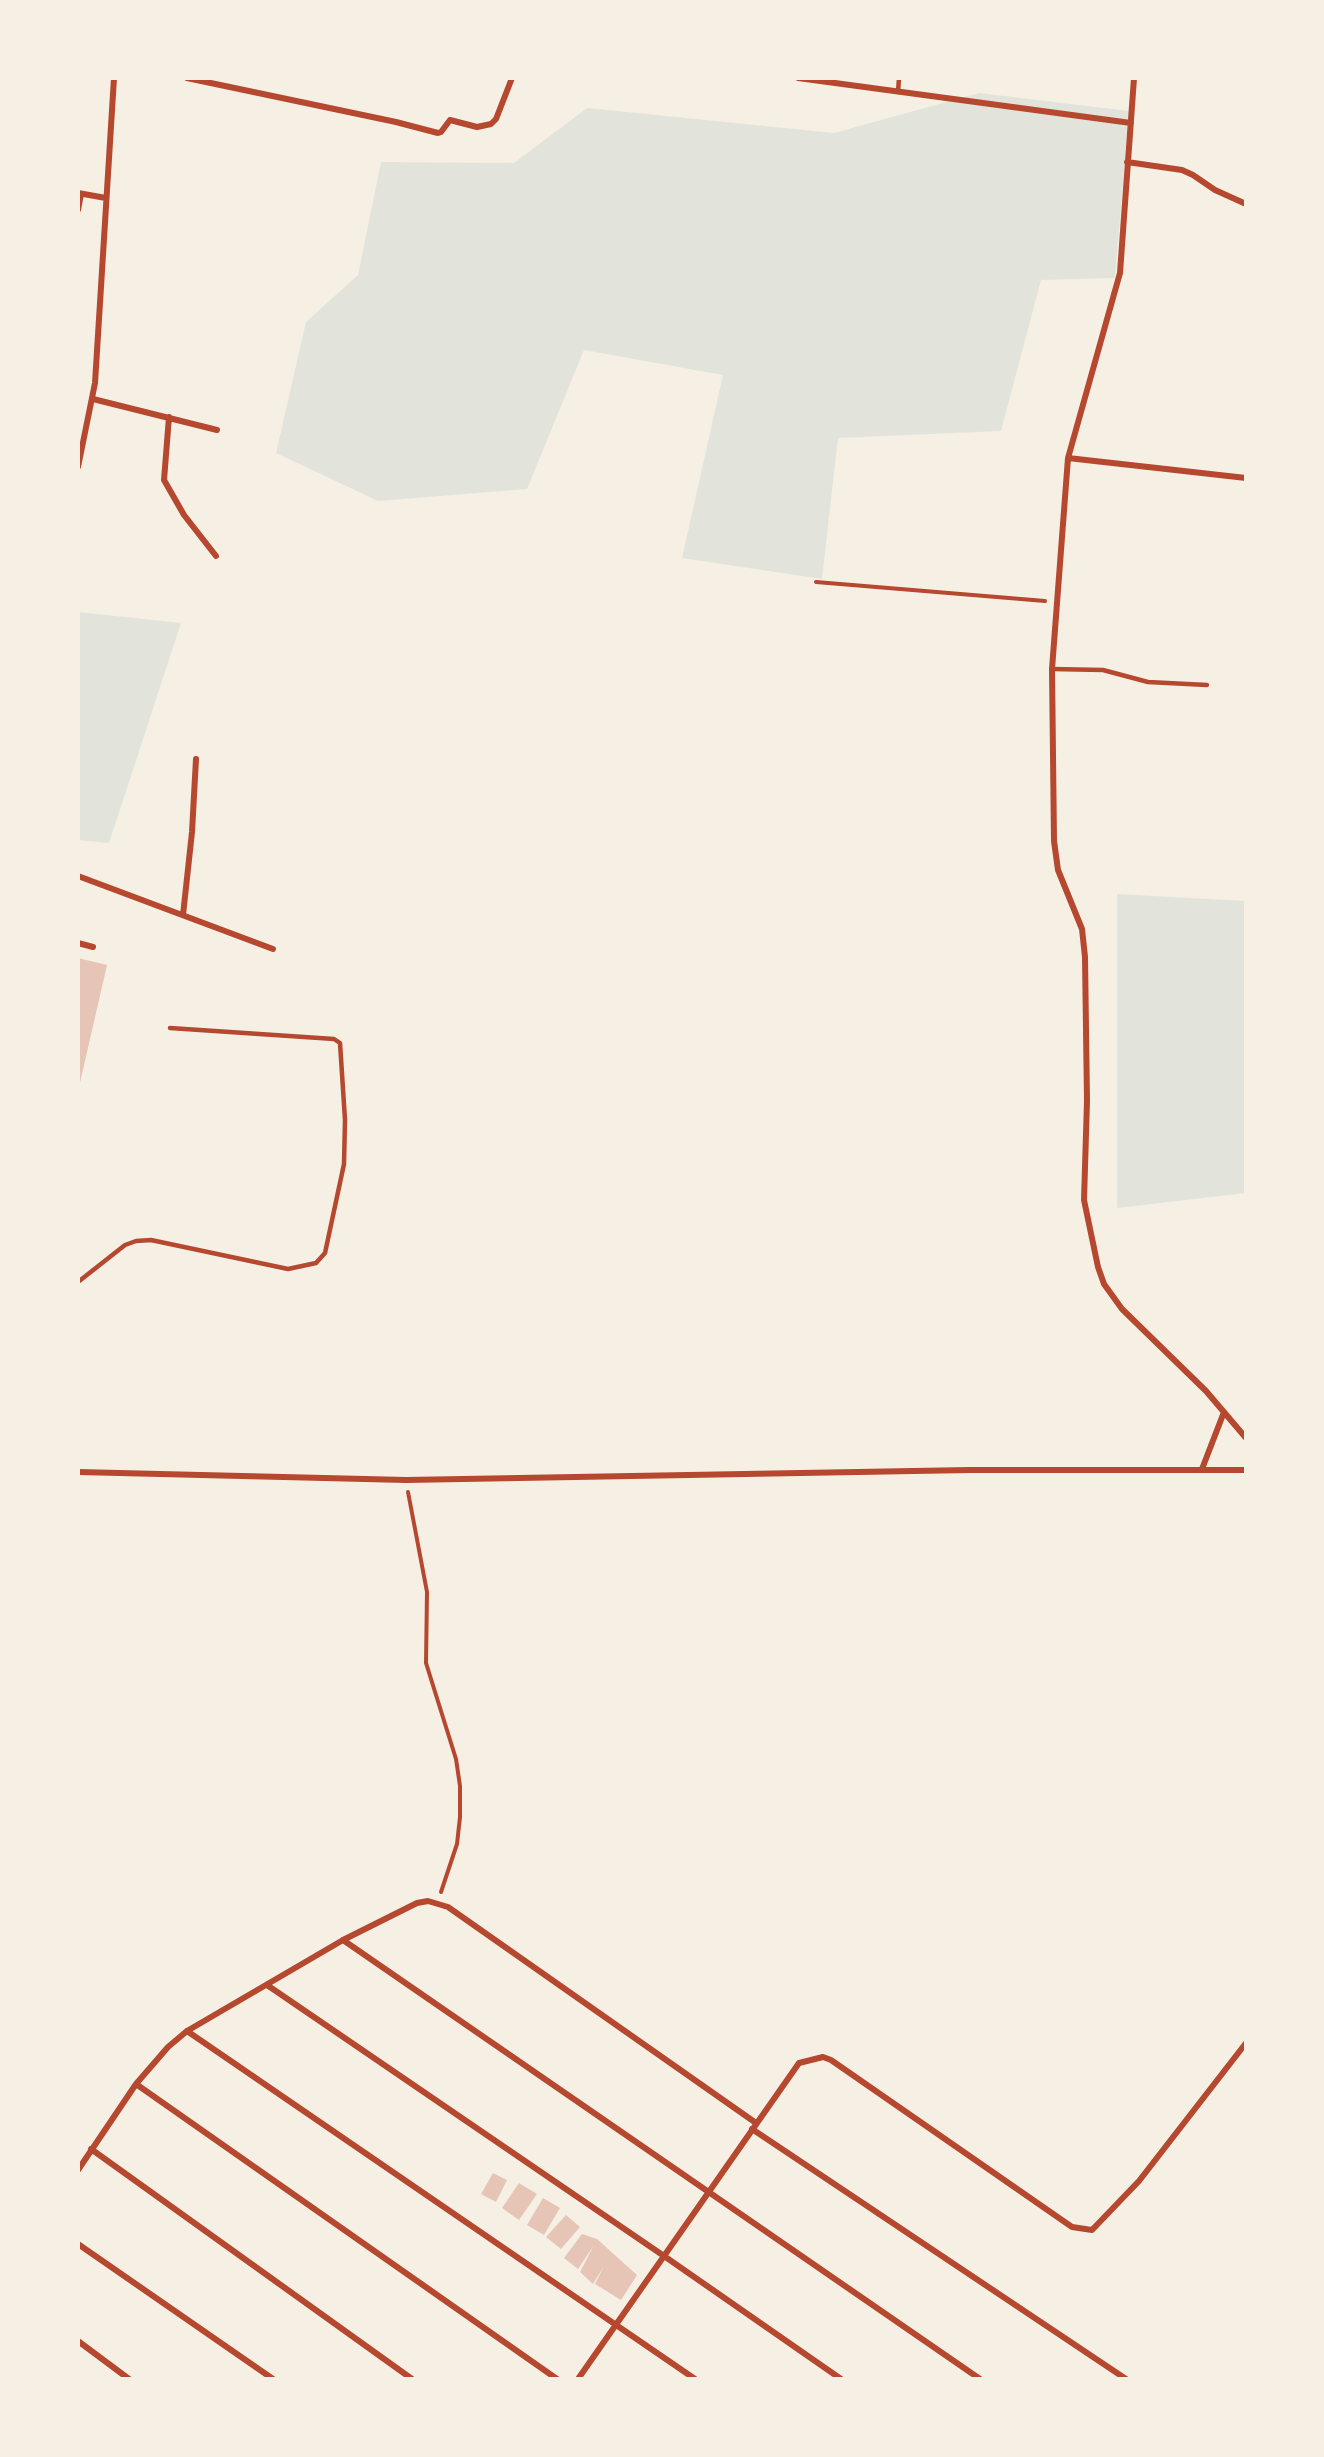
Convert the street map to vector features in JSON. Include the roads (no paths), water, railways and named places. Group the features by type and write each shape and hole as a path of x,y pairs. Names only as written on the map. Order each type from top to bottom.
{"street":[{"path":"78,467 93,399 114,78"},
{"path":"187,78 438,133 450,120 477,127 491,124 496,119 512,78"},
{"path":"798,78 1131,123"},
{"path":"1134,78 1120,273 1068,458 1052,669 1054,841 1058,870 1082,928 1085,957 1088,1101 1084,1200 1094,1250 1104,1284 1122,1309 1206,1390 1246,1438"},
{"path":"1127,162 1182,170 1215,190 1246,204"},
{"path":"78,210 80,193 106,198"},
{"path":"93,399 217,430"},
{"path":"169,417 164,480 184,515 216,556"},
{"path":"1068,458 1246,478"},
{"path":"183,915 192,832 195,759"},
{"path":"78,876 273,949"},
{"path":"78,943 93,947"},
{"path":"1202,1469 1224,1412"},
{"path":"78,1472 406,1480 970,1470 1246,1470"},
{"path":"78,2170 136,2084 168,2047 187,2031 343,1940 417,1903 437,1902 448,1907 754,2126 1126,2379"},
{"path":"343,1940 980,2379"},
{"path":"267,1985 841,2379"},
{"path":"187,2031 695,2379"},
{"path":"578,2379 799,2063 823,2057 831,2060 1072,2227 1092,2230 1139,2181 1246,2043"},
{"path":"136,2084 557,2379"},
{"path":"91,2149 412,2379"},
{"path":"78,2244 273,2379"},
{"path":"78,2341 129,2379"}],"lane":[{"path":"898,92 899,78"},
{"path":"1052,669 1103,670 1148,682 1207,685"},
{"path":"78,1282 125,1245 136,1241 151,1240 288,1269 316,1263 325,1253 344,1164 345,1120 340,1043 334,1039 170,1028"}]}
